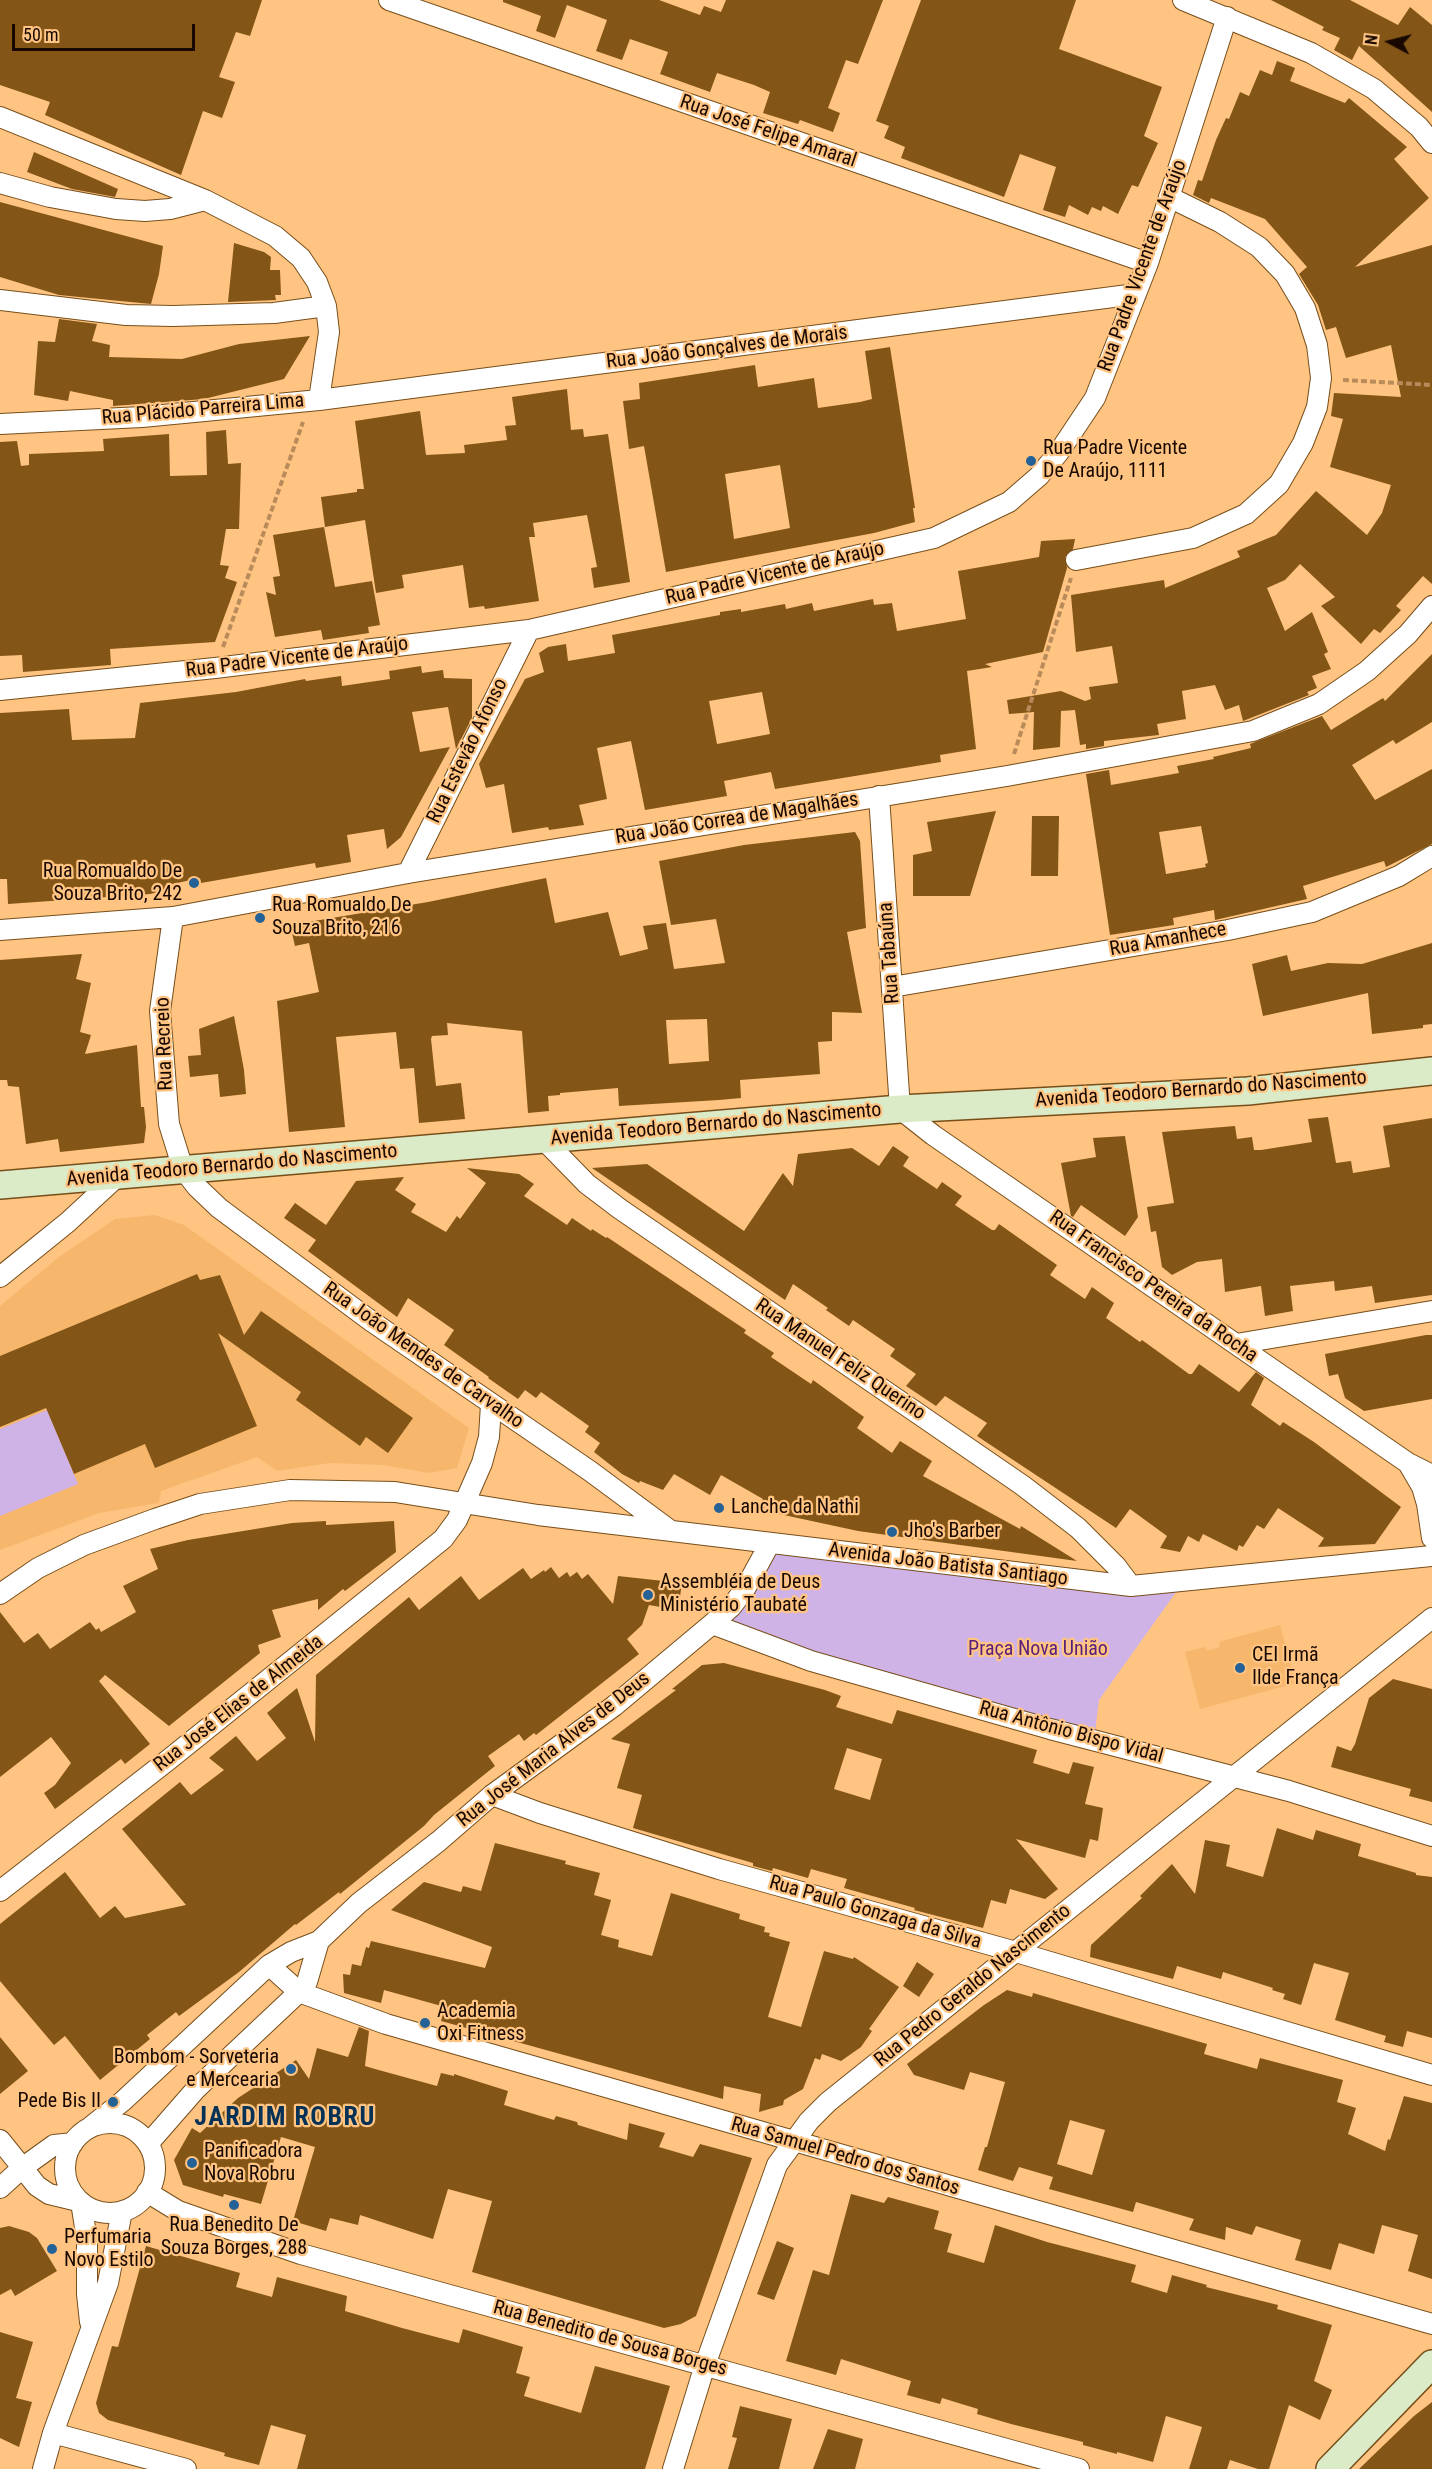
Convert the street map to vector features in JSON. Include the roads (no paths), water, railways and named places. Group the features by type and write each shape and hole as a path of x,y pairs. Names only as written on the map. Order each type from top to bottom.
{"street":[{"name":"Rua José Felipe Amaral","path":"389,0 1148,263"},
{"path":"1183,0 1311,53 1374,88 1419,127 1432,143"},
{"name":"Rua Padre Vicente de Araújo","path":"0,690 215,668 529,630 934,538 1009,502 1039,476 1059,452 1095,398 1148,263 1227,17"},
{"name":"Rua Plácido Parreira Lima","path":"0,117 205,200 275,236 301,258 317,282 326,306 329,332 313,400 142,417 0,424"},
{"path":"0,183 50,197 116,209 145,211 170,209 205,200"},
{"path":"1076,560 1193,538 1246,514 1279,484 1303,443 1317,407 1321,378 1317,345 1305,308 1285,274 1259,247 1221,222 1169,197"},
{"name":"Rua João Gonçalves de Morais","path":"313,400 1136,294"},
{"path":"0,300 126,315 173,316 274,313 326,306"},
{"name":"Rua João Correa de Magalhães","path":"0,930 172,917 408,873 1006,776 1253,731 1319,704 1367,671 1408,634 1432,606"},
{"name":"Rua Estevão Afonso","path":"408,873 529,630"},
{"name":"Rua Tabaúna","path":"879,796 900,1109"},
{"name":"Rua Amanhece","path":"892,987 1228,930 1312,912 1399,876 1432,856"},
{"name":"Rua Recreio","path":"172,917 160,1011 169,1124 183,1169"},
{"name":"Avenida Teodoro Bernardo do Nascimento","path":"0,1185 900,1109 1248,1091 1432,1071"},
{"name":"Rua Francisco Pereira da Rocha","path":"900,1109 933,1135 1408,1463 1432,1475"},
{"name":"Rua Manuel Feliz Querino","path":"544,1140 587,1184 620,1209 1022,1485 1078,1528 1116,1566 1131,1586"},
{"name":"Rua João Mendes de Carvalho","path":"183,1169 197,1187 226,1214 371,1321 673,1532"},
{"path":"0,1277 68,1222 120,1174"},
{"path":"1236,1344 1432,1311"},
{"path":"464,1504 482,1463 489,1437 491,1404"},
{"name":"Rua Francisco Pereira da Rocha","path":"1408,1463 1422,1487 1427,1503 1432,1538"},
{"name":"Avenida João Batista Santiago","path":"0,1594 38,1568 84,1545 200,1504 290,1491 395,1492 464,1504 673,1532 1131,1586 1432,1556"},
{"name":"Rua José Elias de Almeida","path":"0,1891 425,1555 443,1539 457,1520 464,1504"},
{"name":"Rua José Maria Alves de Deus","path":"0,2188 22,2168 54,2145 73,2143 123,2101 269,1965 291,1952 319,1941 359,1903 439,1841 492,1795 614,1706 712,1624 731,1607 745,1589 770,1543"},
{"name":"Rua Pedro Geraldo Nascimento","path":"674,2469 705,2365 777,2165 793,2142 828,2102 1233,1776 1431,1622"},
{"name":"Rua Antônio Bispo Vidal","path":"712,1624 811,1661 1050,1729 1233,1776 1432,1836"},
{"name":"Rua Paulo Gonzaga da Silva","path":"492,1795 540,1813 719,1869 1016,1952 1432,2075"},
{"path":"148,2144 196,2089 307,1983 319,1941"},
{"name":"Rua Samuel Pedro dos Santos","path":"269,1965 299,1992 386,2024 1432,2324"},
{"path":"0,2140 37,2186 49,2194 80,2202 101,2212 122,2211 140,2201 147,2192 154,2174 154,2163 148,2144 128,2127 115,2123 89,2128"},
{"path":"73,2143 68,2152 66,2175 68,2185 80,2202 87,2240 87,2294 90,2328"},
{"name":"Rua Benedito de Sousa Borges","path":"147,2192 178,2211 301,2254 1079,2469"},
{"path":"43,2469 53,2433 108,2283 122,2211"},
{"path":"1330,2469 1432,2364"},
{"path":"53,2433 186,2469"}],"place":[{"name":"Rua Padre Vicente De Araújo, 1111","path":"1031,461"},
{"name":"Rua Romualdo De Souza Brito, 242","path":"194,883"},
{"name":"Rua Romualdo De Souza Brito, 216","path":"260,918"},
{"name":"Lanche da Nathi","path":"719,1508"},
{"name":"Jho's Barber","path":"892,1532"},
{"name":"Assembléia de Deus Ministério Taubaté","path":"648,1595"},
{"name":"CEI Irmã Ilde França","path":"1240,1668"},
{"name":"Academia Oxi Fitness","path":"425,2023"},
{"name":"Bombom - Sorveteria e Mercearia","path":"291,2069"},
{"name":"Pede Bis II","path":"113,2102"},
{"name":"Panificadora Nova Robru","path":"192,2163"},
{"name":"Rua Benedito De Souza Borges, 288","path":"234,2205"},
{"name":"Perfumaria Novo Estilo","path":"52,2249"}],"district":[{"name":"JARDIM ROBRU","path":"285,2118"}],"park label":[{"name":"Praça Nova União","path":"1038,1650"}]}
